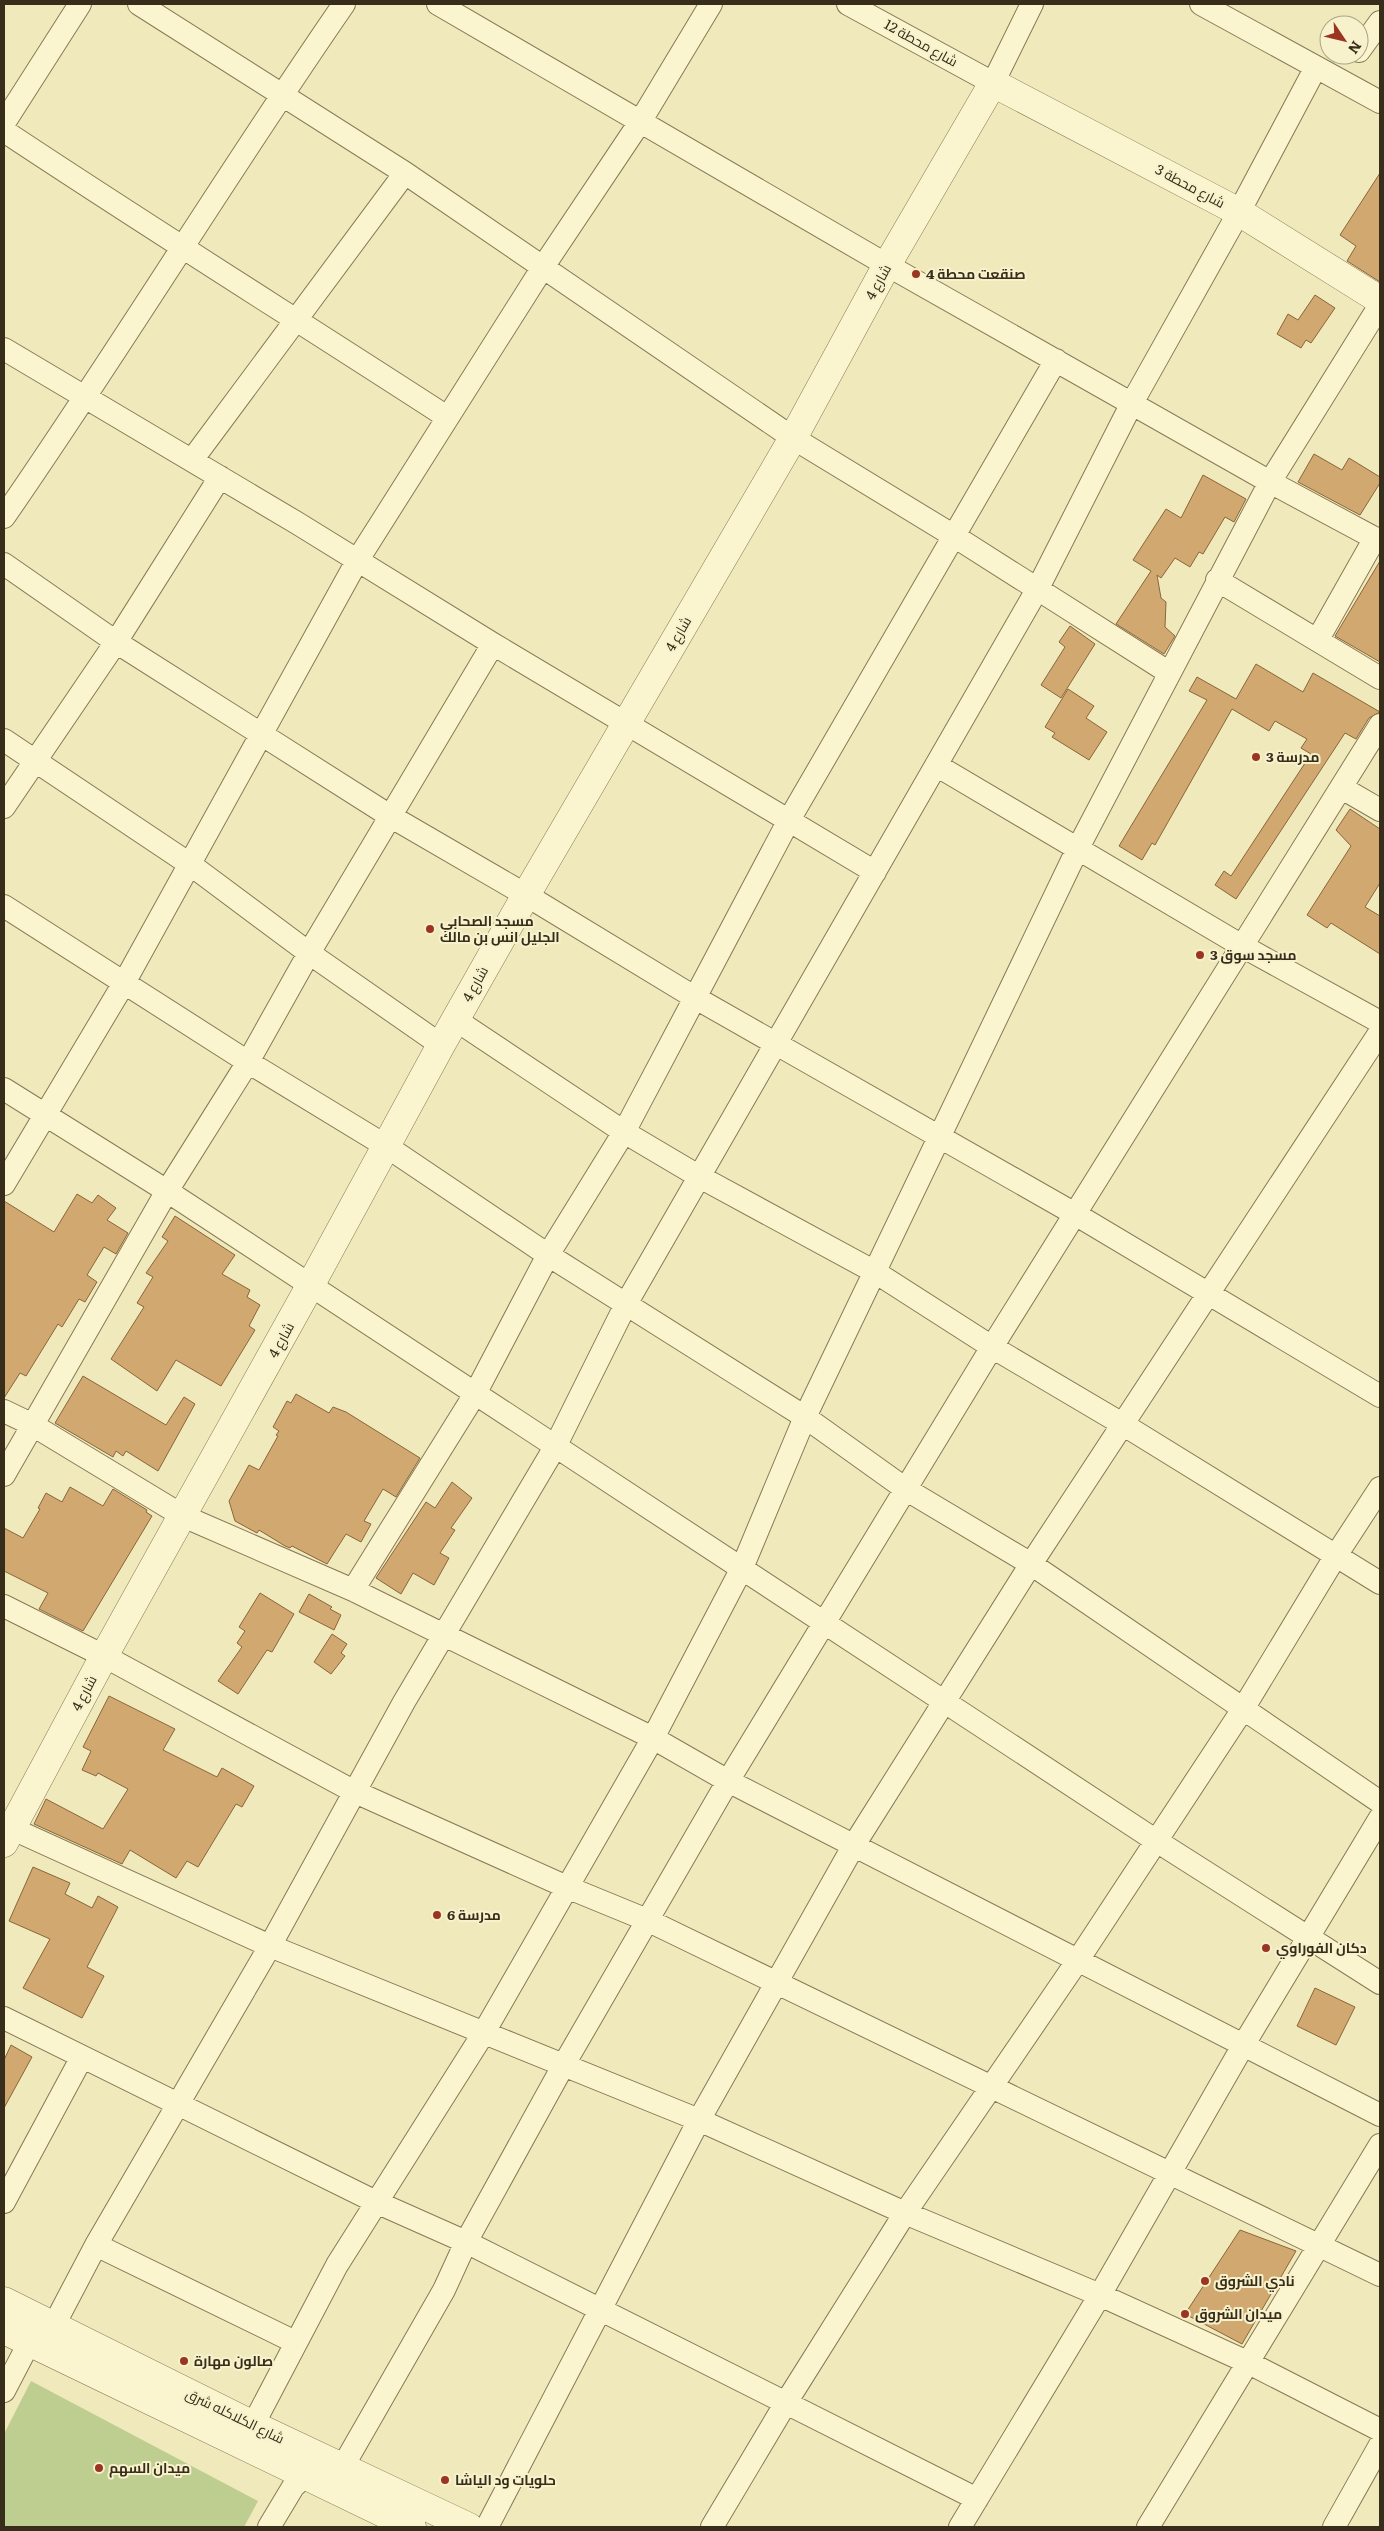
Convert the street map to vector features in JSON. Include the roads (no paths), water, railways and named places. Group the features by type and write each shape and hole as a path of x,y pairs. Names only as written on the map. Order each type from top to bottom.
{"street":[{"path":"4,123 80,4"},
{"path":"140,4 405,173 793,438 1038,588 1168,672"},
{"path":"4,517 86,398 281,95 344,4"},
{"path":"438,4 887,265 1270,482 1377,539 1318,639"},
{"path":"4,1184 124,983 358,561 543,267 640,122 711,4"},
{"name":"شارع محطة 12","path":"848,4 993,83"},
{"path":"993,83 1032,4"},
{"path":"1201,4 1380,102"},
{"path":"1369,37 1380,22"},
{"path":"1339,79 1349,65"},
{"path":"54,2325 96,2245 270,1946 354,1791 443,1634 556,1447 626,1304 1038,588 1132,403 1239,212 1316,67"},
{"name":"شارع محطة 3","path":"993,83 1239,212 1380,300"},
{"name":"شارع 4","path":"6,1833 184,1516 441,1045 626,722 793,438 887,265 993,83"},
{"path":"4,131 182,249 296,319 447,417"},
{"path":"192,460 405,173"},
{"path":"253,2425 295,2342 337,2266 483,2034 569,1888 653,1738 742,1568 805,1417 1078,848 1168,672 1270,482 1380,305"},
{"path":"4,349 192,460 493,644 875,872"},
{"path":"353,1590 475,1394 548,1254 624,1132 789,820 1056,360"},
{"path":"4,807 116,642 220,477"},
{"path":"4,564 116,642 390,816 526,895 694,998 1075,1214 1209,1292 1380,1396"},
{"path":"1217,580 1380,678"},
{"path":"4,1475 31,1424 167,1191 248,1062 308,953 493,644"},
{"path":"342,2468 444,2290 466,2242 563,2066 728,1781 907,1490 992,1347 1244,947 1380,725"},
{"path":"4,740 34,762 191,865 308,953 441,1045"},
{"path":"936,766 1244,947 1380,1022"},
{"path":"1342,788 1380,810"},
{"path":"4,906 248,1062 386,1146 548,1254 805,1417 907,1490 1031,1564 1380,1802"},
{"path":"456,1020 624,1132 700,1178 875,1272 992,1347 1124,1424 1380,1583"},
{"path":"488,2527 699,2120 854,1845 1031,1564 1380,1032"},
{"path":"4,1089 167,1191 826,1622 1155,1840 1309,1936 1380,1983"},
{"path":"4,1411 31,1424 184,1516 353,1590 653,1738 728,1781 1380,2115"},
{"path":"712,2527 787,2401 905,2213 1078,1960 1243,1708 1335,1556 1380,1488"},
{"path":"4,1606 104,1656 354,1791 569,1888 647,1920 1380,2275"},
{"path":"960,2527 1100,2295 1244,2044 1380,1818"},
{"path":"6,1833 270,1946 699,2120 905,2213 1100,2295 1247,2362 1380,2430"},
{"path":"4,2018 376,2202 466,2242 787,2401 978,2499"},
{"path":"4,2202 82,2057"},
{"path":"1148,2527 1380,2145"},
{"path":"96,2245 295,2342"},
{"name":"شارع الكلاكله شرق","path":"4,2301 253,2425 469,2527"},
{"name":"شارع الكلاكله شرق","path":"4,2330 412,2527"},
{"path":"4,2391 29,2343"},
{"path":"1334,2527 1380,2445"},
{"path":"269,2527 293,2487 305,2476"}],"place":[{"name":"صنقعت محطة 4","path":"916,274"},
{"name":"مدرسة 3","path":"1256,757"},
{"name":"مسجد الصحابي الجليل انس بن مالك","path":"430,929"},
{"name":"مسجد سوق 3","path":"1200,955"},
{"name":"مدرسة 6","path":"437,1915"},
{"name":"دكان الفوراوي","path":"1266,1948"},
{"name":"نادي الشروق","path":"1205,2281"},
{"name":"ميدان الشروق","path":"1185,2314"},
{"name":"صالون مهارة","path":"184,2361"},
{"name":"ميدان السهم","path":"99,2468"},
{"name":"حلويات ود الياشا","path":"445,2480"}]}
